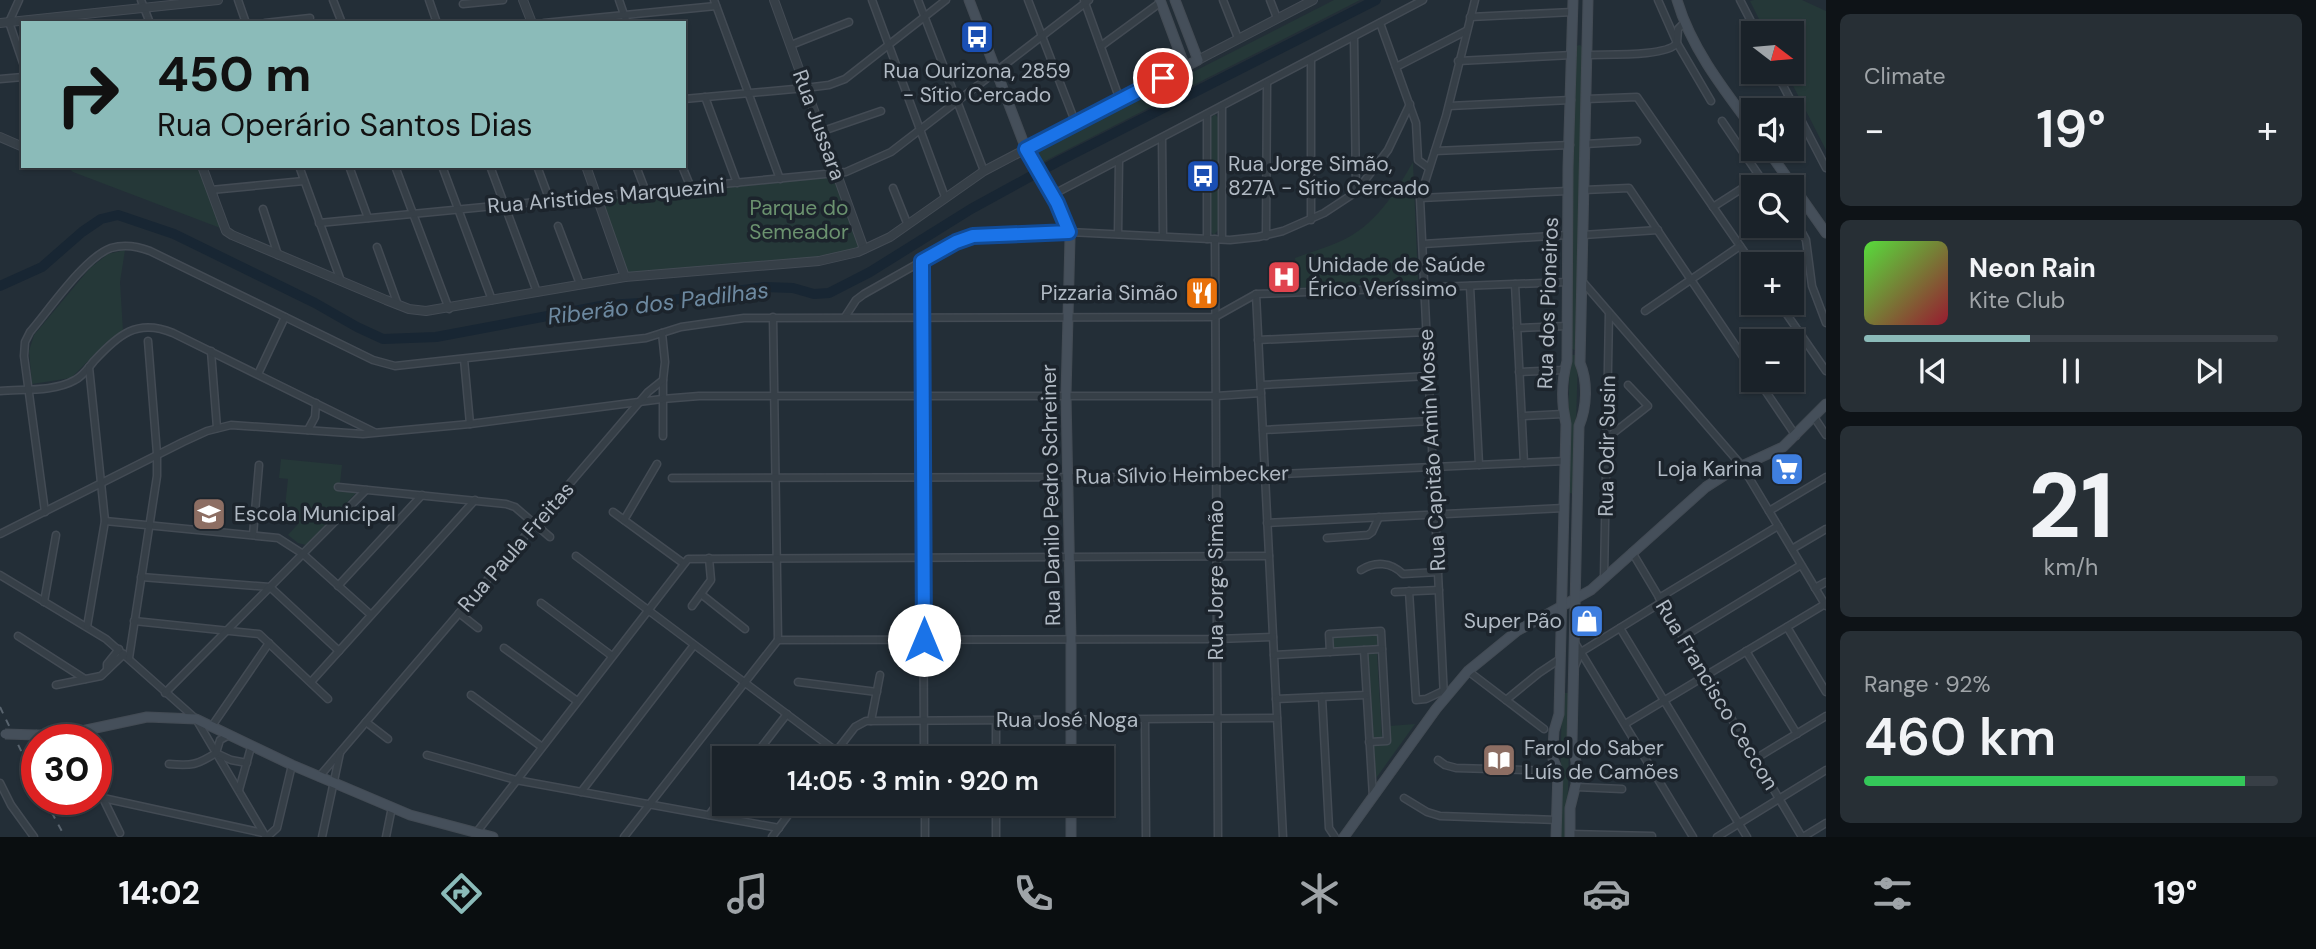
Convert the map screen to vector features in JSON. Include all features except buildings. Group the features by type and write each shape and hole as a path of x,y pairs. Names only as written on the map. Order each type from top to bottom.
{"main road":[{"path":"969,0 1022,139 1029,147 1033,162 1069,232"},
{"path":"1029,147 1198,60 1175,0"},
{"name":"Rua dos Pioneiros","path":"1556,837 1558,771 1553,754 1554,730 1559,713 1566,424 1563,414 1562,378 1567,348 1573,0"},
{"name":"Rua dos Pioneiros","path":"1570,835 1570,808 1576,787 1576,762 1572,742 1579,426 1585,407 1585,384 1580,363 1588,0"},
{"path":"1677,0 1685,22 1709,67 1741,112"},
{"path":"1160,1 1185,67"},
{"path":"1573,27 1581,31 1587,28"},
{"path":"1572,45 1581,40 1587,50"},
{"path":"1776,161 1824,229"},
{"name":"Rua Danilo Pedro Schreiner","path":"1069,232 1066,476 1071,746"},
{"path":"1567,348 1573,352 1581,348"},
{"path":"1344,837 1443,694 1468,671 1506,638 1575,600 1604,578 1714,481 1776,451 1796,436 1826,404"},
{"path":"1564,497 1572,495 1577,500"},
{"path":"1559,687 1568,690 1573,687"},
{"path":"112,726 147,717 197,719 251,747 452,832 493,837"},
{"path":"2,734 21,735"},
{"path":"1071,816 1071,837"}],"street":[{"path":"4,22 19,0"},
{"path":"4,22 143,4 218,0"},
{"path":"238,0 245,21"},
{"path":"333,0 341,21"},
{"path":"429,0 436,21"},
{"path":"463,4 503,0"},
{"path":"523,0 531,21"},
{"path":"619,0 626,21"},
{"path":"872,0 945,197"},
{"path":"918,0 984,171"},
{"path":"686,99 805,88 829,85 845,79 946,0"},
{"path":"1028,0 1076,124"},
{"path":"1223,0 1238,38"},
{"path":"1270,0 1277,18"},
{"path":"1198,60 1313,0"},
{"path":"1052,195 1423,0"},
{"name":"Rua Capitão Amin Mosse","path":"1443,694 1420,198 1449,106 1475,0"},
{"path":"1658,0 1677,44 1710,101"},
{"path":"1740,0 1751,21"},
{"name":"Rua Jussara","path":"776,1 820,132 864,249"},
{"path":"1086,1 1120,100"},
{"name":"Rua Aristides Marquezini","path":"319,223 846,172 891,152 1086,1"},
{"path":"1101,47 1160,1"},
{"path":"581,21 715,3 780,179"},
{"path":"143,4 149,21"},
{"path":"1471,16 1573,12"},
{"path":"283,21 310,18"},
{"path":"4,22 21,59"},
{"path":"791,45 849,22"},
{"path":"1587,50 1658,53 1671,50 1677,44 1678,29 1685,22"},
{"path":"1380,23 1410,104 1417,130 1418,160 1429,168"},
{"path":"1396,67 1466,31"},
{"path":"1354,37 1356,192"},
{"path":"1458,61 1572,55"},
{"path":"1311,60 1311,220"},
{"path":"0,79 21,77"},
{"path":"1266,236 1267,83"},
{"path":"1782,84 1826,168"},
{"path":"705,97 737,183"},
{"path":"1586,99 1637,97 1744,252"},
{"path":"1449,106 1571,100"},
{"path":"845,317 860,296 956,242 973,236 1069,232 1215,239 1266,236 1311,220 1336,207 1356,192 1388,150 1410,104"},
{"name":"Rua Jorge Simão","path":"1218,837 1215,239 1222,106"},
{"path":"820,132 881,111"},
{"name":"Rua Jorge Simão","path":"1207,114 1215,239"},
{"path":"1722,121 1759,175"},
{"path":"0,138 21,146"},
{"path":"1162,138 1163,236"},
{"path":"1585,144 1637,141"},
{"path":"1434,151 1570,145"},
{"path":"203,168 226,231 398,305 426,311 625,277 819,261 864,249 890,237 984,171 1029,147"},
{"path":"1118,234 1119,161"},
{"path":"300,168 341,281"},
{"path":"350,168 368,218"},
{"path":"396,168 449,309"},
{"path":"444,168 492,300"},
{"path":"491,168 537,292"},
{"path":"538,168 550,201"},
{"path":"587,168 625,277"},
{"path":"637,168 646,192"},
{"path":"683,168 691,188"},
{"path":"211,191 304,181"},
{"path":"893,188 907,223"},
{"path":"1584,190 1629,188 1741,354"},
{"path":"1713,207 1741,189"},
{"path":"1420,198 1568,191"},
{"path":"263,209 278,255"},
{"path":"558,226 580,284"},
{"path":"1583,234 1658,230"},
{"path":"1423,244 1568,236"},
{"path":"1804,238 1812,286 1826,323"},
{"path":"45,512 27,389 24,356 27,337 89,263 113,248 131,246 150,251 387,365 402,366 646,338 662,332 730,320 774,317 1215,317 1256,295 1568,282"},
{"path":"1645,312 1740,246"},
{"path":"377,247 398,305"},
{"path":"922,261 924,746"},
{"path":"1582,281 1742,466 1825,605 1625,724"},
{"path":"1515,284 1524,463"},
{"path":"1471,286 1479,465"},
{"path":"1256,295 1283,837"},
{"name":"Rua Odir Susin","path":"1604,578 1609,313"},
{"path":"1787,315 1826,372"},
{"path":"257,374 285,317"},
{"path":"624,837 778,640 774,317"},
{"path":"1517,328 1567,326"},
{"path":"0,391 67,384 79,378 119,337 142,327 167,330 376,433"},
{"path":"662,332 665,362 663,436"},
{"path":"1258,340 1427,332"},
{"path":"56,685 102,676 107,670 107,664 124,653 134,621 156,484 157,454 148,341"},
{"path":"211,351 217,428"},
{"path":"464,359 470,424"},
{"path":"87,627 105,521 89,367"},
{"path":"1519,372 1564,370"},
{"path":"1261,385 1429,376"},
{"name":"Rua Paula Freitas","path":"319,777 648,392 663,380"},
{"path":"1607,438 1648,406 1628,384"},
{"path":"1766,392 1796,436"},
{"path":"0,534 157,454 217,428 236,425 376,433 470,424 662,398 699,396 1216,396 1261,393"},
{"path":"308,430 315,417 316,403"},
{"path":"1522,416 1563,414"},
{"path":"1814,417 1826,435"},
{"path":"1263,429 1431,421"},
{"name":"Rua Sílvio Heimbecker","path":"672,478 1216,477 1565,461"},
{"path":"624,520 657,464"},
{"path":"253,535 258,465"},
{"path":"1769,512 1826,477"},
{"path":"338,487 510,505 550,537"},
{"path":"165,693 366,490"},
{"path":"338,586 422,495"},
{"path":"311,682 475,500"},
{"path":"1268,523 1564,508"},
{"path":"613,512 683,563"},
{"path":"1327,538 1368,535 1373,532 1379,517"},
{"path":"105,521 278,538 303,554 371,615"},
{"path":"1573,671 1581,652 1778,526"},
{"path":"1792,549 1826,529"},
{"path":"44,602 56,535"},
{"name":"Rua Francisco Ceccon","path":"1632,552 1803,837"},
{"path":"576,556 829,746"},
{"path":"476,833 683,563 690,558 1269,556"},
{"path":"692,606 711,580 709,558"},
{"path":"1362,570 1369,566 1385,564 1403,574 1438,572"},
{"path":"1682,637 1801,565"},
{"path":"0,575 87,627 124,653 165,693 197,719 265,836"},
{"path":"141,577 270,587 339,651"},
{"path":"1815,588 1826,582"},
{"path":"1395,592 1438,590"},
{"path":"1409,591 1416,700 1443,694"},
{"path":"701,594 745,629"},
{"path":"541,603 612,656"},
{"path":"460,613 478,628"},
{"path":"134,621 256,633 328,699"},
{"path":"1787,627 1826,692"},
{"path":"1620,628 1746,837"},
{"path":"1330,652 1329,634 1381,631 1387,741 1369,742"},
{"path":"18,636 85,679"},
{"path":"778,640 1273,637"},
{"path":"1574,640 1693,837"},
{"path":"212,726 270,643"},
{"path":"581,792 694,645"},
{"path":"505,648 577,701"},
{"path":"1274,655 1382,649"},
{"path":"1364,650 1373,797"},
{"path":"1746,651 1797,734"},
{"path":"1506,700 1560,659"},
{"path":"1545,669 1560,674"},
{"path":"1468,671 1544,729"},
{"path":"871,721 880,675"},
{"path":"798,681 877,692"},
{"path":"471,695 542,747"},
{"path":"1276,699 1366,695"},
{"path":"1322,697 1329,828 1335,837"},
{"path":"762,746 787,714"},
{"path":"1755,759 1826,716"},
{"name":"Rua José Noga","path":"840,746 858,724 871,721 1277,718"},
{"path":"996,720 996,746"},
{"path":"1145,720 1146,837"},
{"path":"366,722 388,738"},
{"path":"169,764 194,765 216,753 220,740 229,735"},
{"path":"239,790 251,747"},
{"path":"216,753 247,763"},
{"name":"Rua Paula Freitas","path":"322,837 340,753"},
{"path":"427,755 516,780 779,828"},
{"path":"1438,760 1450,767 1558,771"},
{"path":"112,800 265,836 277,828 292,765"},
{"path":"1717,837 1826,770"},
{"path":"0,783 6,797 34,837"},
{"path":"1576,787 1622,789"},
{"path":"1404,797 1427,812 1440,816 1557,820"},
{"path":"386,837 392,807"},
{"path":"709,815 712,811"},
{"path":"111,815 120,833"},
{"path":"772,837 788,816"},
{"path":"925,816 925,837"},
{"path":"996,816 996,837"},
{"path":"1803,837 1826,823"},
{"path":"1570,835 1652,836"}],"green space":[{"path":"1334,0 1360,0 1043,162 1038,151"},
{"path":"1802,0 1826,11 1826,150 1804,107 1804,98 1799,98 1792,84 1804,84 1804,21 1760,21 1750,1"},
{"path":"1580,45 1583,88 1578,349 1574,350 1571,348 1572,194 1576,46"},
{"path":"1215,114 1219,119 1219,229 1214,235 1210,231 1210,119"},
{"path":"1413,162 1418,280 1297,288 1295,258 1341,241 1364,227 1383,208"},
{"path":"69,168 201,168 223,229 73,172"},
{"name":"Parque do Semeador","path":"835,176 861,248 823,258 628,274 601,198"},
{"path":"125,250 120,282 123,331 108,341 71,378 32,384 29,351 34,335 90,268 108,254"},
{"path":"1570,355 1578,355 1574,494 1566,492"},
{"path":"281,459 342,465 340,484 336,484 334,489 356,493 306,545 298,543 288,535 299,523 294,517 284,516 288,479 279,478"},
{"path":"1377,635 1377,647 1333,649 1332,637"},
{"path":"1377,653 1382,737 1370,738 1366,654"},
{"path":"1562,693 1570,693 1567,837 1559,837"},
{"path":"1415,724 1374,781 1372,745 1390,743 1389,726"}],"waterway":[{"name":"Riberão dos Padilhas","path":"0,286 42,267 82,232 101,219 118,215 174,234 383,339 436,337 606,305 658,302 765,287 793,288 814,294 829,293 870,272 971,209 1057,162 1376,0"}],"railway":[{"path":"0,707 21,751"},
{"path":"53,815 65,837"}],"place":[{"name":"Rua Ourizona, 2859 - Sítio Cercado","path":"977,37"},
{"name":"Rua Jorge Simão, 827A - Sítio Cercado","path":"1203,176"},
{"name":"Unidade de Saúde Érico Veríssimo","path":"1284,277"},
{"name":"Pizzaria Simão","path":"1202,293"},
{"name":"Loja Karina","path":"1787,469"},
{"name":"Escola Municipal","path":"209,514"},
{"name":"Super Pão","path":"1587,621"},
{"name":"Farol do Saber Luís de Camões","path":"1499,760"}],"route":[{"path":"924,640 922,261 973,236 1069,232 1057,203 1026,149 1163,78"}]}
